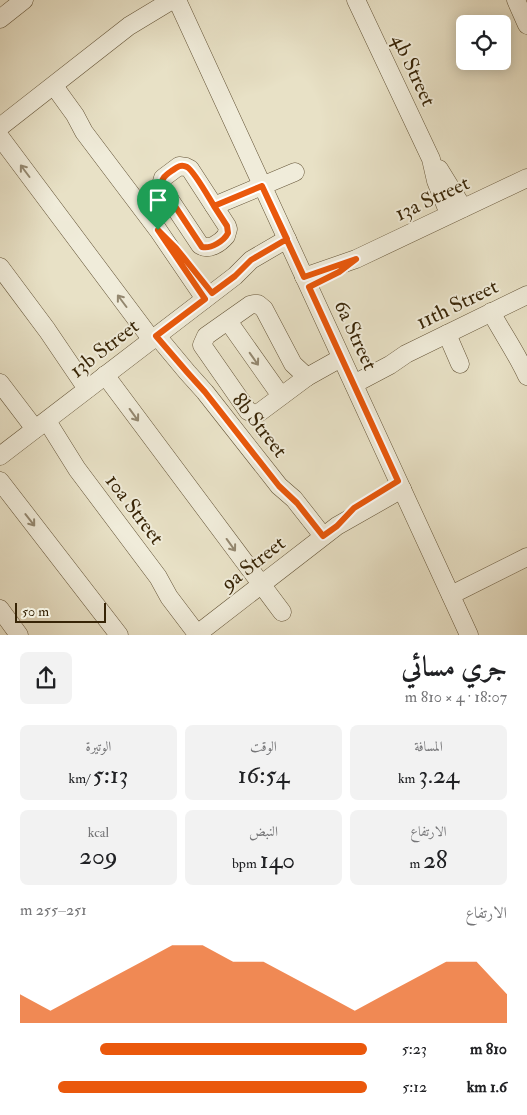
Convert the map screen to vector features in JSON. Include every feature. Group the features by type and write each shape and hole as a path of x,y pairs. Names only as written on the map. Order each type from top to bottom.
{"street":[{"path":"0,19 24,0"},
{"name":"4b Street","path":"356,0 431,159 436,181 456,211"},
{"path":"516,0 527,25"},
{"path":"0,127 113,40 160,18 177,3"},
{"name":"6a Street","path":"177,3 469,635"},
{"path":"50,89 75,115 84,132 208,296"},
{"name":"8b Street","path":"0,137 279,486 297,503 319,540"},
{"path":"179,166 186,167 192,172 214,206 227,226 228,233 224,239 205,248 200,245 162,188 161,181 179,166"},
{"path":"214,206 295,172"},
{"name":"13a Street","path":"307,282 527,178"},
{"name":"13b Street","path":"0,456 235,276 251,260 289,245"},
{"path":"0,267 46,330 95,383 264,582 285,610"},
{"name":"11th Street","path":"228,321 204,339 202,344 208,356 251,413 257,414 306,377 348,372 392,356 406,354 527,295"},
{"path":"281,396 228,321 250,305 261,306 293,364 306,377"},
{"path":"496,310 505,339 518,357 527,376"},
{"path":"447,334 460,364"},
{"name":"10a Street","path":"0,383 40,425 58,450 77,469 158,577 169,597 200,632"},
{"path":"0,481 119,635"},
{"name":"9a Street","path":"200,632 337,526 354,508 400,485"},
{"path":"451,596 527,557"},
{"path":"0,609 19,635"}],"route":[{"path":"158,230 171,242 212,293 235,276 251,260 287,239 262,186 214,206 227,226 228,233 224,239 210,247 202,247 161,185 161,181 166,175 179,166 183,166 190,169 214,206 262,186 287,239 304,277 356,259 339,272 309,287 398,481 354,508 337,526 323,536 297,503 279,486 205,392 156,336 205,299 158,230"}]}
